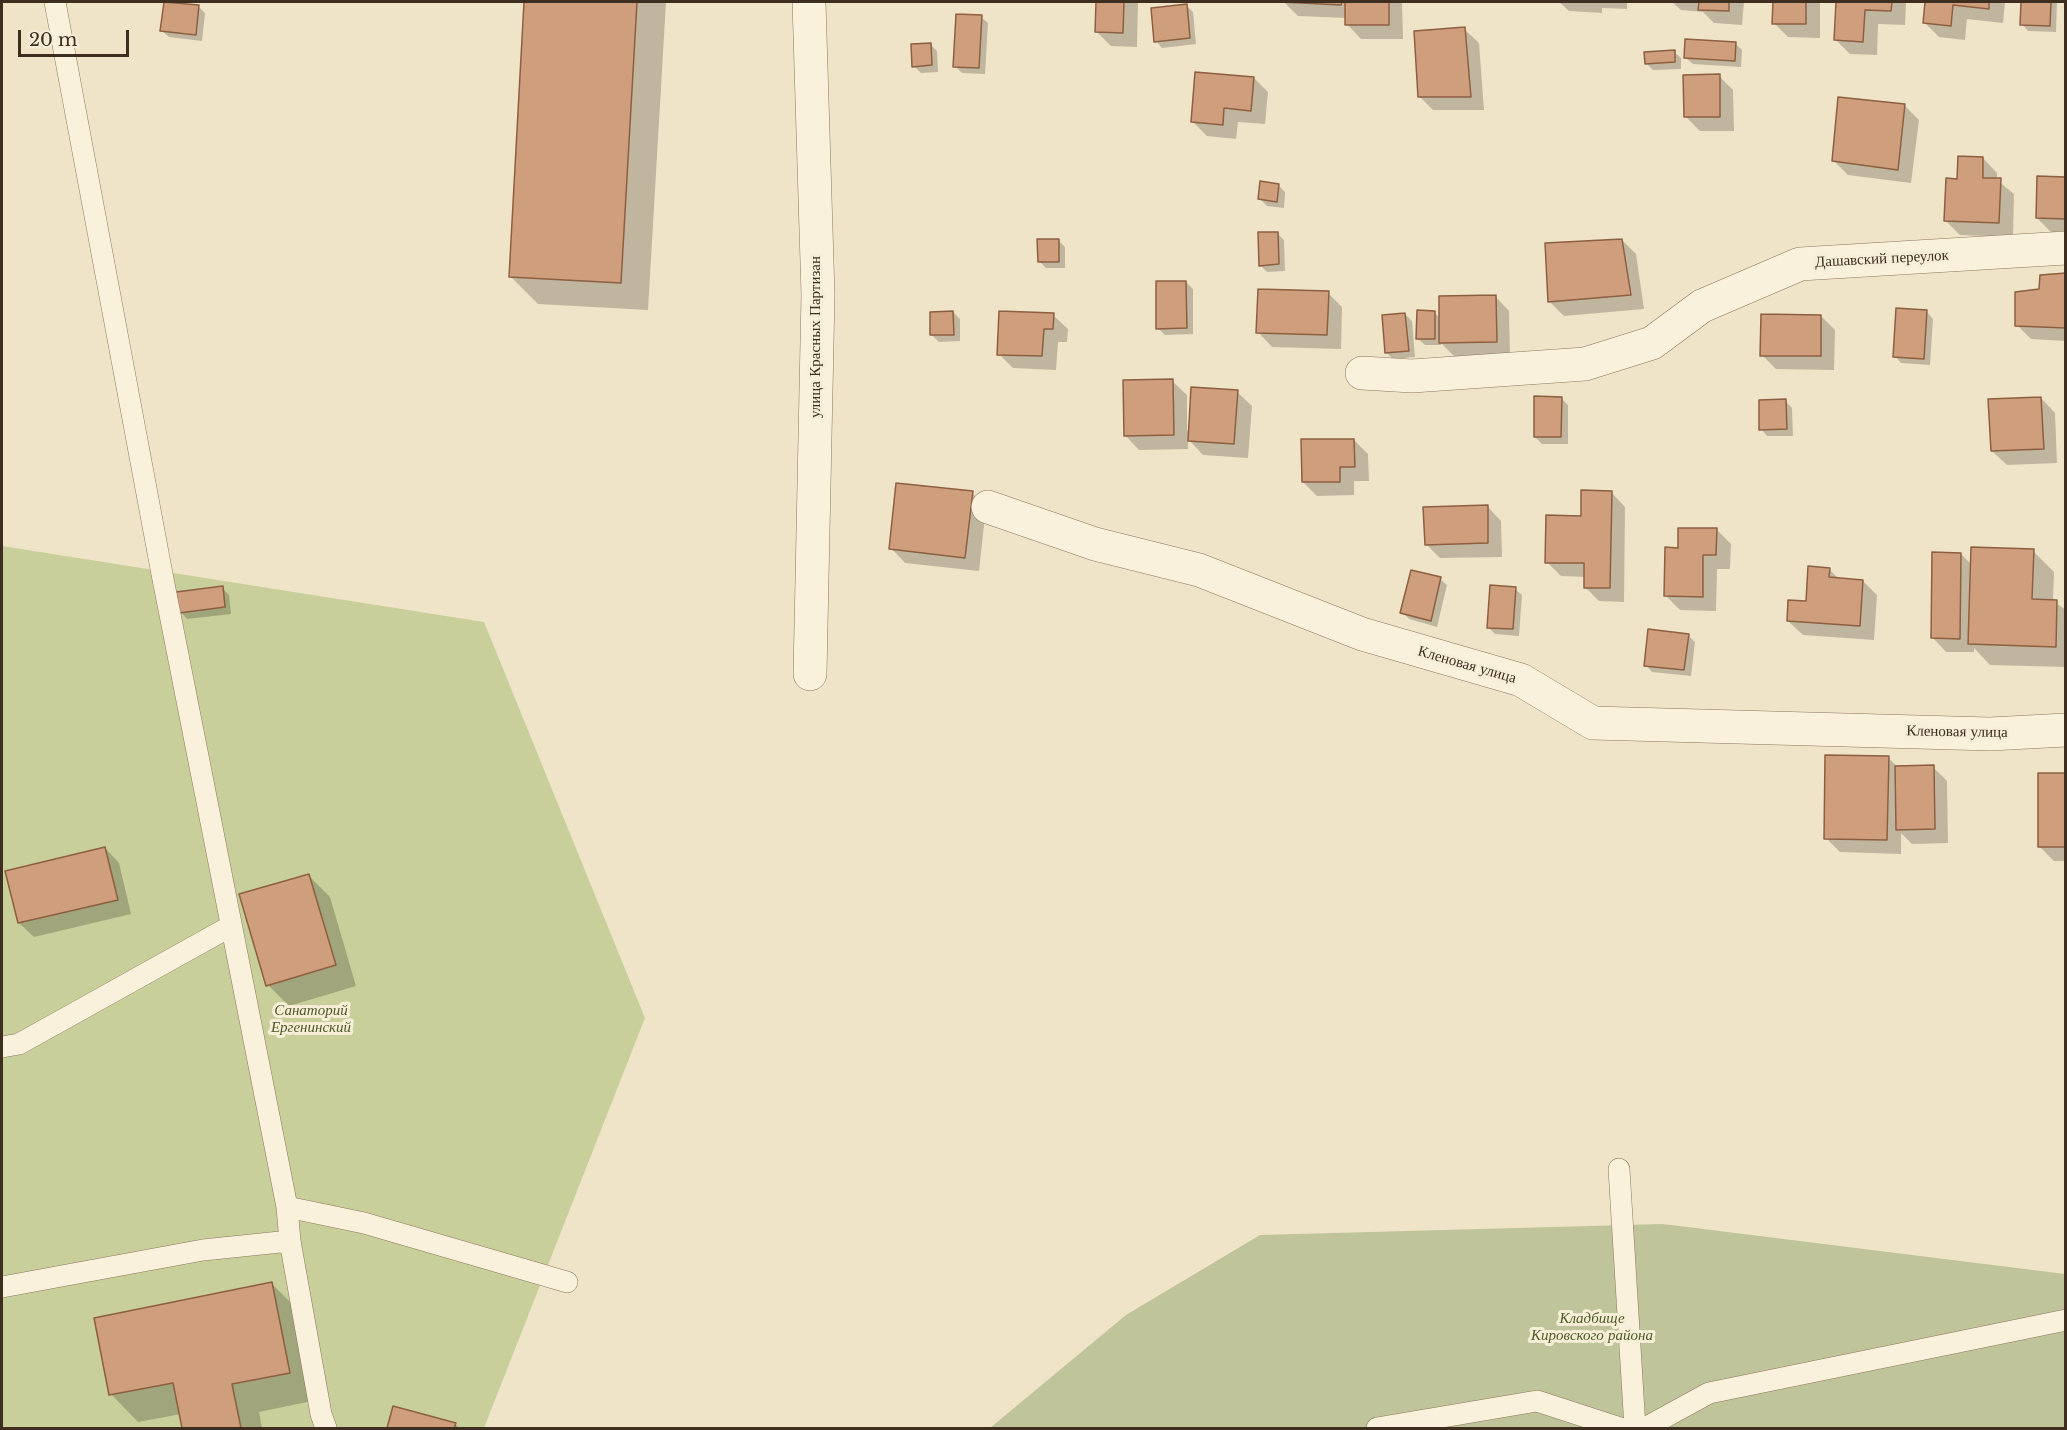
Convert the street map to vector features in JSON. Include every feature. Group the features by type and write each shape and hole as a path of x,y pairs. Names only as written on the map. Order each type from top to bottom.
{"street":[{"name":"улица Красных Партизан","path":"809,2 818,295 810,674"},
{"name":"Дашавский переулок","path":"1362,373 1412,376 1585,364 1652,343 1702,306 1800,264 2066,248"},
{"name":"Кленовая улица","path":"988,507 1095,543 1199,570 1362,634 1521,680 1593,723 1990,734 2066,730"}],"lane":[{"path":"55,2 159,562 287,1207 290,1241 321,1414 326,1428"},
{"path":"2,1047 19,1044 231,926"},
{"path":"1619,1169 1635,1428"},
{"path":"287,1207 364,1223 567,1282"},
{"path":"2,1287 203,1250 290,1241"},
{"path":"1645,1428 1709,1393 2066,1320"},
{"path":"1377,1428 1537,1401 1620,1428"}],"green space":[{"name":"Санаторий Ергенинский","path":"2,546 484,622 645,1018 484,1428 2,1428"},
{"name":"Кладбище Кировского района","path":"1663,1224 2065,1274 2065,1428 990,1428 1126,1315 1260,1235"}],"building":[{"path":"164,2 199,5 196,35 160,31"},
{"path":"524,2 637,2 621,283 509,277"},
{"path":"1096,2 1124,2 1123,33 1095,32"},
{"path":"1282,2 1342,2 1341,5"},
{"path":"1345,2 1389,2 1389,25 1345,25"},
{"path":"1699,2 1729,2 1729,11 1698,10"},
{"path":"1773,2 1806,2 1806,24 1772,24"},
{"path":"1836,2 1892,2 1891,11 1865,10 1863,42 1834,40"},
{"path":"1925,2 1989,2 1989,9 1953,5 1951,26 1923,23"},
{"path":"2021,2 2051,2 2050,26 2020,25"},
{"path":"1187,4 1190,38 1154,42 1151,8"},
{"path":"956,14 982,15 979,68 953,67"},
{"path":"1465,27 1471,97 1418,97 1414,31"},
{"path":"1685,39 1736,42 1735,61 1684,58"},
{"path":"931,43 932,65 912,67 911,44"},
{"path":"1675,50 1675,62 1645,64 1644,52"},
{"path":"1195,72 1254,77 1251,111 1224,108 1223,125 1191,122"},
{"path":"1720,74 1720,117 1684,117 1683,75"},
{"path":"1838,97 1905,104 1898,170 1832,161"},
{"path":"1958,156 1983,157 1983,178 2001,178 1999,223 1944,221 1946,178 1957,179"},
{"path":"2037,176 2066,177 2066,219 2036,218"},
{"path":"1260,181 1279,184 1277,202 1258,199"},
{"path":"1258,232 1278,232 1279,264 1259,266"},
{"path":"1037,239 1059,239 1059,262 1038,262"},
{"path":"1622,239 1631,295 1548,302 1545,243"},
{"path":"2066,273 2066,328 2015,326 2015,292 2039,289 2040,275"},
{"path":"1156,281 1186,281 1187,328 1156,329"},
{"path":"1258,289 1329,291 1327,335 1256,333"},
{"path":"1496,295 1497,342 1439,343 1439,296"},
{"path":"1896,308 1927,310 1924,359 1893,357"},
{"path":"1417,310 1435,311 1435,339 1416,339"},
{"path":"953,311 954,335 930,335 930,312"},
{"path":"999,311 1054,313 1053,329 1044,329 1042,356 997,355"},
{"path":"1405,313 1409,351 1385,353 1382,315"},
{"path":"1761,314 1821,315 1821,356 1760,356"},
{"path":"1173,379 1174,435 1124,436 1123,380"},
{"path":"1191,387 1238,390 1234,444 1188,441"},
{"path":"1534,396 1562,397 1561,437 1534,437"},
{"path":"2041,397 2044,449 1991,451 1988,399"},
{"path":"1786,399 1787,429 1759,430 1759,400"},
{"path":"1301,439 1354,439 1355,467 1340,467 1340,482 1302,482"},
{"path":"896,483 973,491 965,558 889,549"},
{"path":"1581,490 1612,491 1610,588 1584,588 1584,563 1545,563 1546,515 1581,516"},
{"path":"1488,505 1488,543 1425,545 1423,507"},
{"path":"1678,528 1717,528 1716,555 1703,555 1703,597 1664,596 1665,547 1678,548"},
{"path":"1971,547 2034,549 2032,599 2057,600 2056,647 1968,644"},
{"path":"1932,552 1961,553 1960,639 1931,638"},
{"path":"1808,566 1830,568 1829,577 1863,580 1860,626 1787,621 1788,600 1806,601"},
{"path":"1411,570 1441,577 1431,621 1400,613"},
{"path":"1490,585 1516,587 1513,629 1487,628"},
{"path":"223,586 225,607 179,613 176,592"},
{"path":"1648,629 1689,634 1684,670 1644,666"},
{"path":"1825,755 1889,756 1887,840 1824,839"},
{"path":"1934,765 1935,829 1896,830 1895,766"},
{"path":"2038,773 2066,773 2066,847 2038,847"},
{"path":"105,847 118,900 18,923 5,871"},
{"path":"309,874 336,965 266,986 239,894"},
{"path":"272,1282 290,1373 232,1384 241,1428 182,1428 173,1383 109,1395 94,1318"},
{"path":"393,1406 456,1423 454,1428 387,1428"}]}
